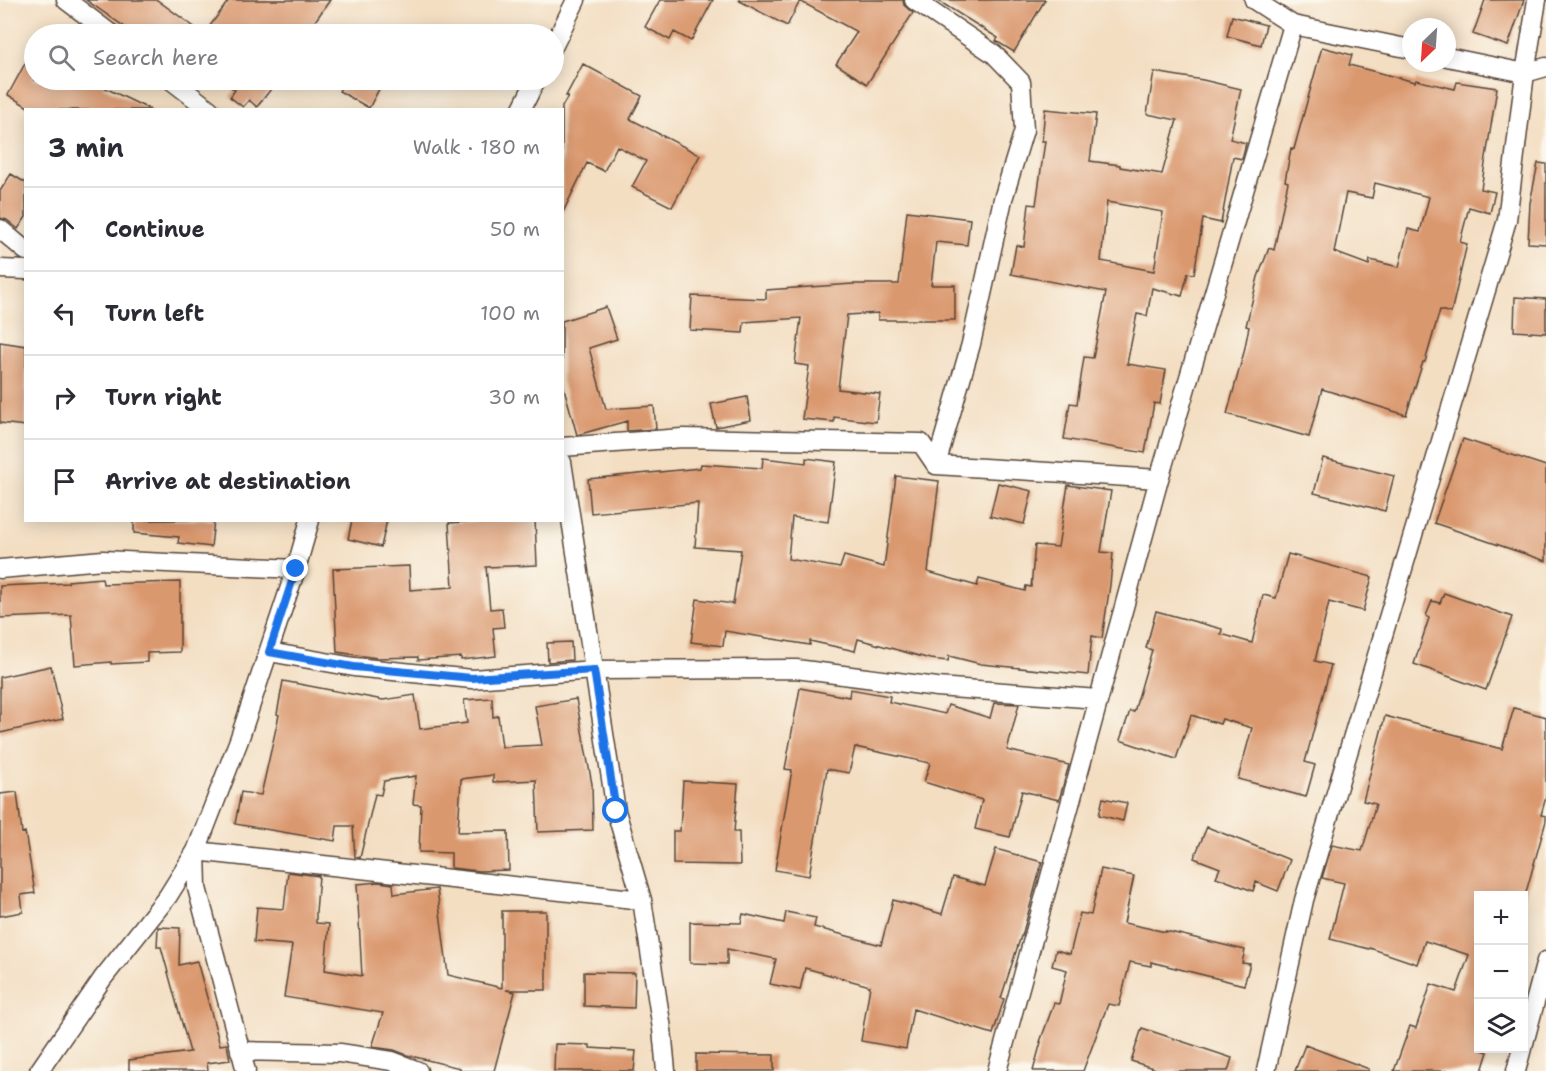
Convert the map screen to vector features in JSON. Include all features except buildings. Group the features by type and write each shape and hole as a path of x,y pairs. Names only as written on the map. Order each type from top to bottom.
{"street":[{"path":"66,0 98,24"},
{"path":"914,0 994,54 1021,82 1024,130 1003,199 971,344 936,465"},
{"path":"1254,0 1293,25 1402,47"},
{"path":"1266,1071 1304,900 1506,220 1537,0"},
{"path":"562,24 569,3"},
{"path":"997,1071 1159,479 1293,25"},
{"path":"1456,59 1525,73 1546,67"},
{"path":"184,90 207,108"},
{"path":"522,108 531,90"},
{"path":"0,229 24,249"},
{"path":"0,269 24,270"},
{"path":"564,447 682,438 921,443 936,465"},
{"path":"936,465 1159,479"},
{"path":"564,475 616,811 642,900 662,1029 666,1071"},
{"path":"39,1071 103,978 168,896 196,851 239,740 309,522"},
{"path":"0,569 103,560 296,569"},
{"path":"269,652 354,667 472,678 594,670 796,669 937,687 1098,699"},
{"path":"196,851 642,900"},
{"path":"196,851 197,888 246,1071"},
{"path":"1528,1028 1546,961"},
{"path":"240,1051 340,1053 393,1061 418,1071"},
{"path":"1519,1070 1521,1053"}],"route":[{"path":"296,569 269,652 354,667 472,678 594,670 616,811"}]}
